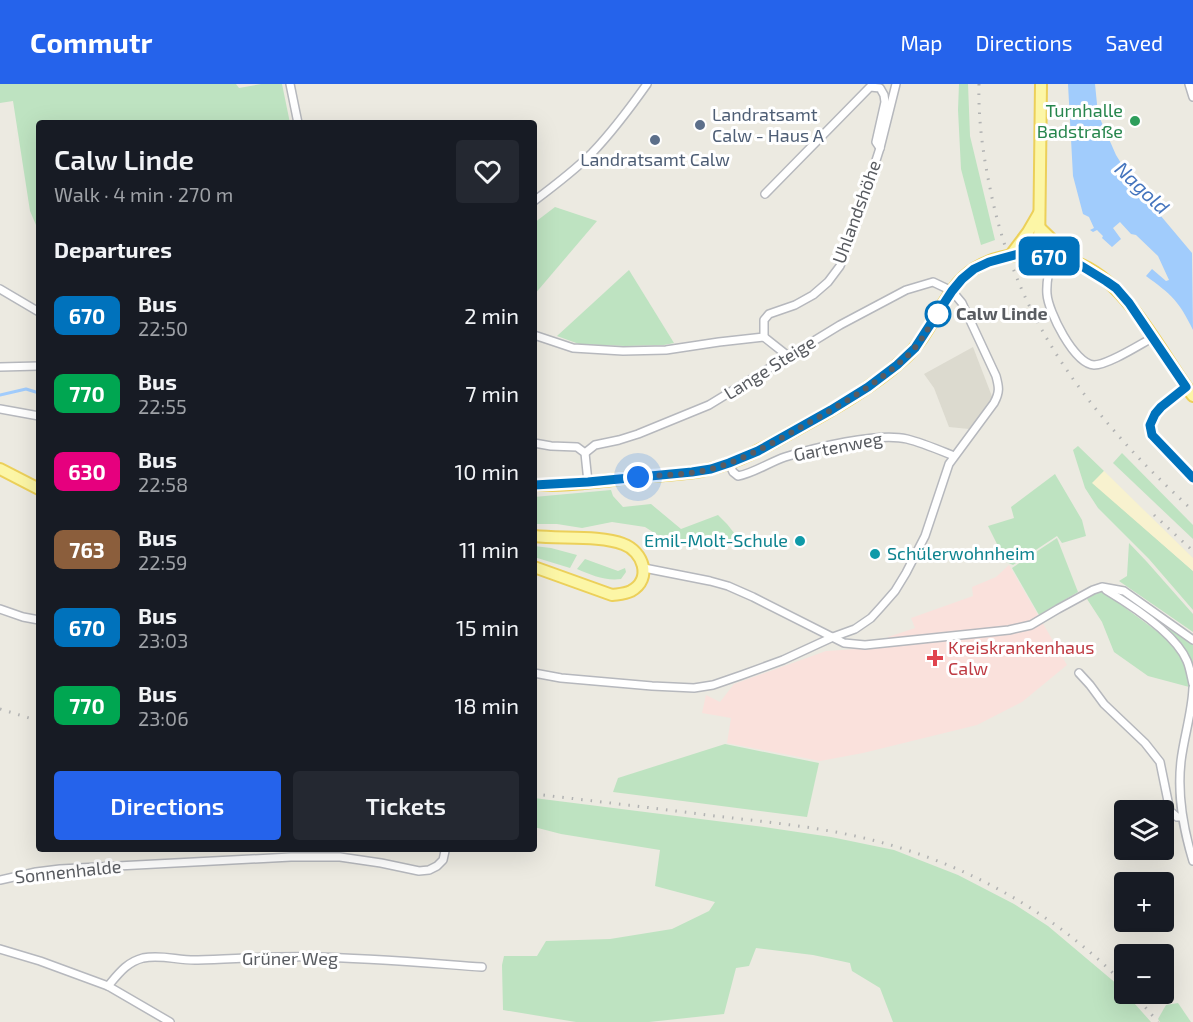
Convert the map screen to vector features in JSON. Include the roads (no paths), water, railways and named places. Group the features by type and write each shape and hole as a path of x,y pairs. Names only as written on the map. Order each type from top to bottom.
{"main road":[{"path":"1039,254 1041,84"},
{"path":"1010,256 1040,212"},
{"path":"1040,227 1075,262 1116,288 1129,303 1193,396"},
{"path":"537,485 692,472 711,469 758,451 868,387 897,365 915,348 952,291 974,269 989,262 1026,254 1039,254 1075,262"},
{"path":"0,468 36,487"},
{"path":"537,536 592,539 623,544 634,550 644,568 638,586 622,594 612,595 537,568"}],"street":[{"path":"290,84 297,120"},
{"path":"537,199 566,177 592,153 647,84"},
{"name":"Uhlandshöhe","path":"764,337 764,320 769,314 795,305 813,295 828,282 840,266 880,148 896,84"},
{"path":"1189,84 1193,97"},
{"path":"765,194 870,87 880,88 884,95 885,102 876,142 880,148"},
{"path":"1053,257 1047,278 1049,306 1055,322 1070,346 1081,358 1089,364 1096,365 1120,356 1152,338"},
{"name":"Lange Steige","path":"585,453 595,445 629,437 709,405 840,325 906,290 933,282 952,291"},
{"path":"0,289 36,310"},
{"path":"537,674 561,678 652,686 693,688 713,685 783,660 855,629 871,618 895,591 925,536 949,464 999,394 999,387 989,359 962,303 952,291"},
{"path":"537,336 573,348 622,351 666,350 764,337 788,356"},
{"path":"0,367 36,366"},
{"path":"0,409 36,415"},
{"name":"Gartenweg","path":"729,463 733,472 738,476 744,475 770,462 789,456 865,439 885,437 905,438 954,456"},
{"path":"537,444 577,447 585,453 588,482"},
{"path":"644,568 728,586 844,643 865,645 1009,630 1031,625 1102,587 1124,591 1193,640"},
{"path":"1102,587 1128,603 1165,633 1179,647 1187,660 1193,686 1192,706 1181,761 1182,817 1193,861"},
{"path":"0,609 36,619"},
{"path":"1079,674 1104,704 1145,743 1160,762 1170,811 1177,817 1182,817"},
{"name":"Sonnenhalde","path":"0,880 60,869 291,857 340,857 419,872 437,867 443,860 445,852"},
{"path":"0,949 108,986 170,1022"},
{"name":"Grüner Weg","path":"108,986 123,968 132,962 162,956 195,960 313,957 482,967"}],"water":[{"path":"1068,84 1095,84 1098,114 1116,155 1134,184 1192,253 1193,330 1174,299 1146,276 1152,269 1166,281 1169,280 1158,256 1120,222 1113,228 1121,239 1112,247 1097,230 1093,232 1090,230 1094,228 1089,217 1083,214 1073,176"}],"waterway":[{"path":"0,395 26,389 36,392"}],"railway":[{"path":"979,84 983,149 999,225 1023,293 1039,325 1057,356 1100,414 1141,461 1193,511"},
{"path":"1154,515 1193,551"},
{"path":"0,709 36,720"},
{"path":"537,794 814,828 853,835 908,850 976,878 1009,895 1070,936 1114,974"},
{"path":"1142,1004 1158,1022"}],"place":[{"name":"Turnhalle Badstraße","path":"1135,121"},
{"name":"Landratsamt Calw - Haus A","path":"700,125"},
{"name":"Landratsamt Calw","path":"655,140"},
{"name":"Calw Linde","path":"938,314"},
{"name":"Emil-Molt-Schule","path":"800,541"},
{"name":"Schülerwohnheim","path":"875,554"},
{"name":"Kreiskrankenhaus Calw","path":"935,658"}],"water label":[{"name":"Nagold","path":"1142,188"}]}
